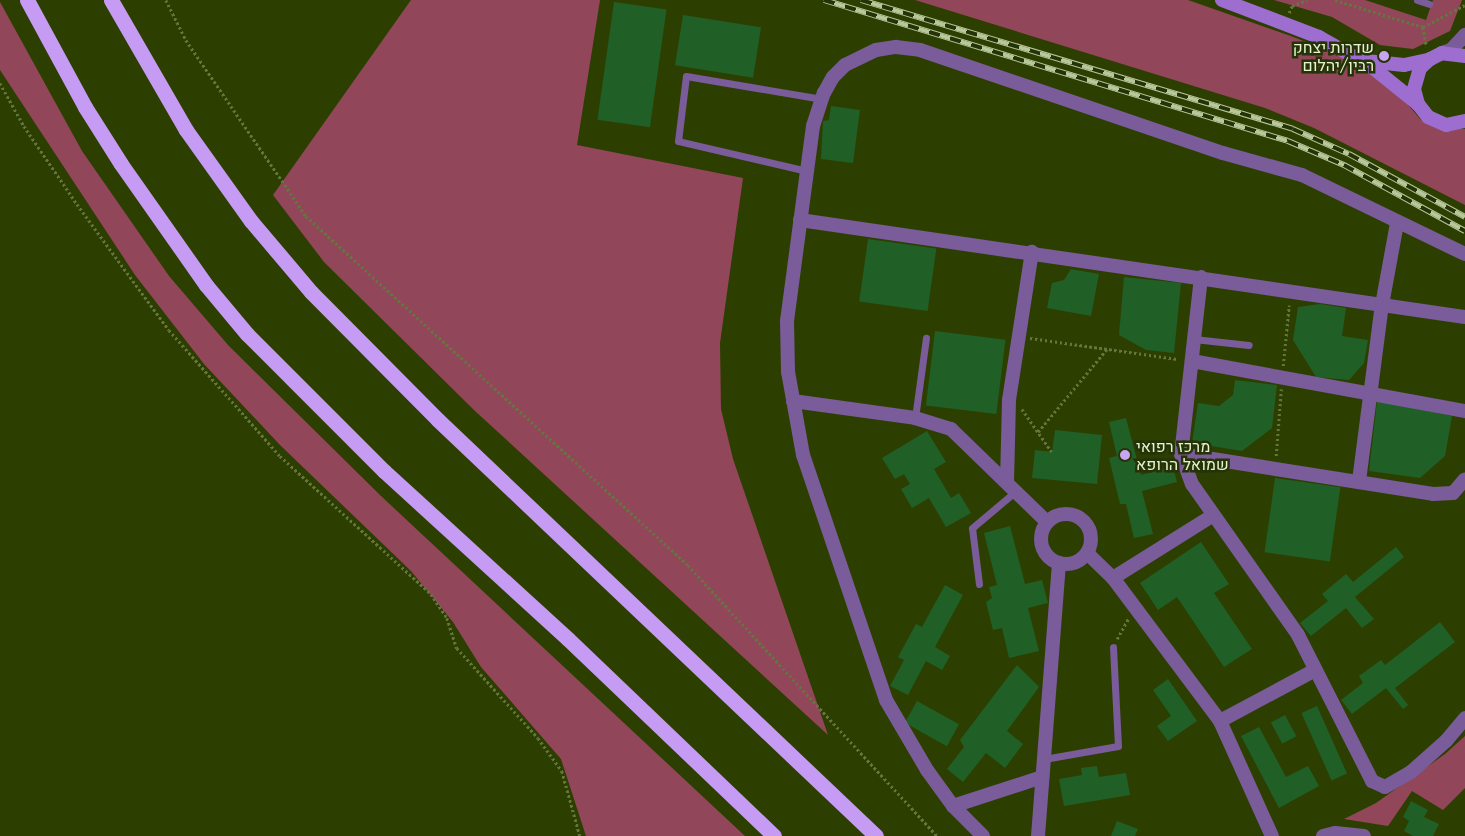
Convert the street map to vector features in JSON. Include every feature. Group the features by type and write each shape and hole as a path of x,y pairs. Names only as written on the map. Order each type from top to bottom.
{"highway":[{"path":"27,0 85,106 126,172 206,285 247,334 384,471 568,639 774,836"},
{"path":"112,0 186,130 251,221 305,285 431,413 876,836"}],"main road":[{"path":"1222,0 1284,22 1360,60 1404,90 1436,122 1462,124"},
{"path":"1360,60 1404,65 1434,58 1465,56"},
{"path":"1418,104 1416,78 1434,58"}],"street":[{"path":"1434,58 1451,50 1465,35"},
{"path":"983,836 953,806 904,735 886,700 821,514 803,455 788,372 787,321 813,126 822,99 833,77 859,56 896,47 920,50 1223,153 1302,175 1465,254"},
{"path":"800,220 1201,276 1465,318"},
{"path":"1359,481 1382,305 1398,223"},
{"path":"1012,487 1010,394 1032,252"},
{"path":"1201,276 1181,454 1192,484 1212,516 1298,635 1364,769 1379,786 1385,787 1411,772 1446,741 1465,718"},
{"path":"1192,361 1465,411"},
{"path":"793,401 915,418 952,429 1047,522"},
{"path":"1181,454 1433,494 1454,493 1464,484"},
{"path":"1062,514 1078,517 1085,522 1092,538 1088,553 1075,563 1059,563 1046,554 1042,546 1043,530 1047,522 1062,514"},
{"path":"1113,578 1212,516"},
{"path":"1088,553 1113,578 1220,721 1272,836"},
{"path":"1038,836 1059,563"},
{"path":"1220,721 1316,670"},
{"path":"953,806 1042,777"},
{"path":"1323,836 1335,833 1364,836"}],"lane":[{"path":"1417,0 1429,4"},
{"path":"807,171 678,141 686,76 822,99"},
{"path":"915,418 926,338"},
{"path":"1194,338 1249,344"},
{"path":"979,584 972,528 1012,487"},
{"path":"1043,760 1118,746 1113,646"}],"path":[{"path":"166,0 186,40 306,216 688,565 938,836"},
{"path":"1284,22 1292,6 1307,0"},
{"path":"1335,0 1423,27 1465,5"},
{"path":"1423,27 1434,58"},
{"path":"0,83 24,126 66,189 170,330 280,456 431,594 447,618 457,648 538,738 562,771 580,836"},
{"path":"1019,337 1192,361"},
{"path":"1038,432 1107,349"},
{"path":"1010,394 1052,452"},
{"path":"1113,646 1135,607"}],"shaded area":[{"path":"411,0 600,0 577,145 743,178 720,343 721,409 733,459 828,735 475,411 324,262 273,195"},
{"path":"915,0 1188,0 1288,35 1348,58 1394,88 1421,120 1448,129 1465,129 1465,205 1314,128 1265,108"},
{"path":"1274,0 1365,0 1426,20 1433,0 1462,0 1450,31 1413,49 1380,45 1332,17"},
{"path":"0,2 82,151 169,276 228,345 381,496 745,836 586,836 561,759 481,667 453,622 411,571 280,445 204,364 135,275 0,70"},
{"path":"1465,736 1465,788 1443,810 1412,791 1388,826 1344,819 1376,803 1445,754"}],"building":[{"path":"614,2 666,9 650,127 597,120"},
{"path":"683,15 761,27 753,78 675,65"},
{"path":"831,106 860,110 853,163 821,159 823,121 829,120"},
{"path":"868,239 936,249 928,311 859,301"},
{"path":"1071,269 1099,274 1091,316 1047,308 1052,283 1064,280"},
{"path":"1124,277 1181,283 1174,353 1146,350 1119,335"},
{"path":"1320,304 1346,308 1342,336 1368,340 1364,363 1349,380 1316,377 1293,340 1298,307"},
{"path":"935,331 1005,340 996,414 926,405"},
{"path":"1235,380 1277,385 1272,428 1242,451 1192,443 1198,403 1219,406 1233,395"},
{"path":"1377,401 1452,416 1445,456 1420,478 1369,471"},
{"path":"1126,418 1141,475 1173,467 1177,482 1142,491 1153,534 1134,538 1126,504 1120,504 1109,458 1117,456 1109,422"},
{"path":"1055,430 1102,435 1097,484 1032,478 1035,450 1052,452"},
{"path":"927,431 946,462 934,469 951,498 959,493 971,513 946,527 929,498 912,508 901,489 910,484 904,474 895,479 882,458"},
{"path":"1275,478 1340,487 1330,561 1265,552"},
{"path":"1010,526 1025,584 1042,580 1048,603 1028,608 1039,651 1009,658 1002,628 993,630 986,602 992,598 989,587 997,585 984,533"},
{"path":"1201,542 1229,584 1214,593 1252,649 1224,667 1177,597 1158,610 1140,583"},
{"path":"1396,547 1404,557 1355,597 1374,619 1362,628 1346,608 1311,636 1300,623 1328,601 1322,594 1346,574 1353,582"},
{"path":"945,585 963,595 935,647 950,656 942,670 926,661 908,695 890,686 904,660 898,657 916,624 922,627"},
{"path":"1440,622 1455,642 1395,688 1408,705 1403,709 1386,688 1352,714 1341,700 1363,683 1359,676 1381,660 1385,665"},
{"path":"1017,665 1039,687 1007,731 1023,744 1005,768 986,753 963,782 947,769 964,747 960,740"},
{"path":"1168,679 1197,721 1168,741 1157,726 1171,716 1153,690"},
{"path":"917,701 959,724 947,746 905,723"},
{"path":"1317,706 1347,774 1332,781 1301,713"},
{"path":"1285,715 1296,736 1282,744 1271,723"},
{"path":"1259,727 1286,777 1308,766 1319,786 1279,808 1241,736"},
{"path":"1097,766 1099,777 1126,773 1130,795 1064,806 1059,779 1082,775 1081,768"},
{"path":"1411,801 1428,810 1424,817 1439,824 1433,836 1413,836 1404,831 1409,821 1403,817"},
{"path":"1117,821 1138,829 1135,836 1111,836"}],"railway":[{"path":"824,0 1288,141 1344,165 1465,231"},
{"path":"861,0 1293,129 1349,154 1465,217"}],"place":[{"name":"שדרות יצחק רבין/יהלום","path":"1384,56"},
{"name":"מרכז רפואי שמואל הרופא","path":"1125,455"}]}
